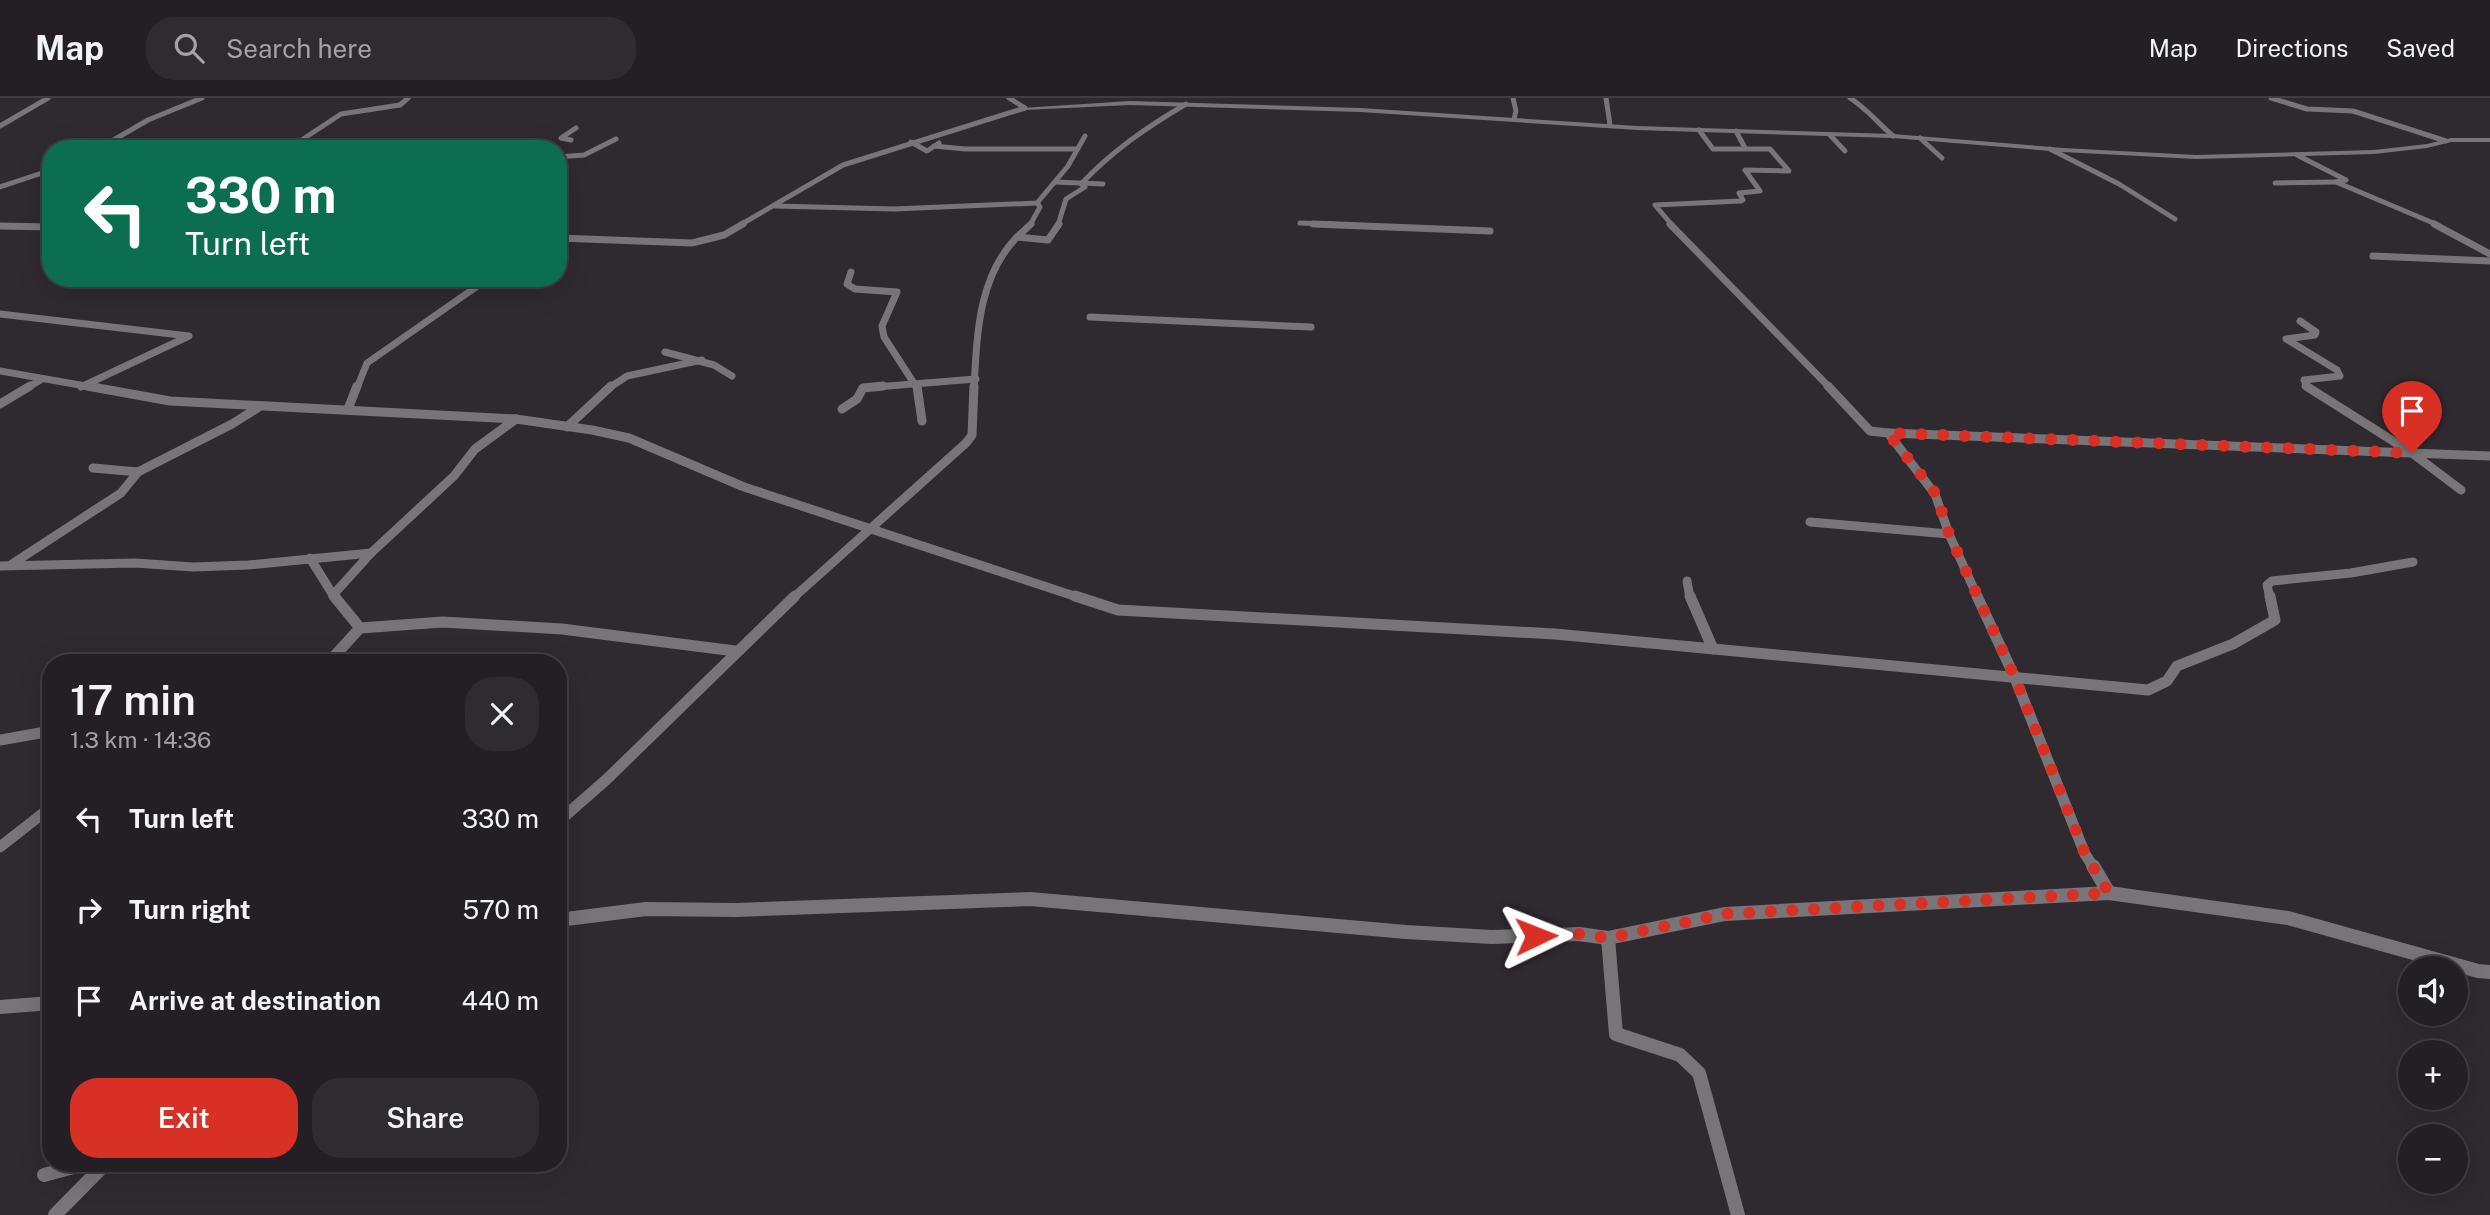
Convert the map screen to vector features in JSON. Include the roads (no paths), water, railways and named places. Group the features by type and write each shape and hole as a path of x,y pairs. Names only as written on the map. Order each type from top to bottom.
{"street":[{"path":"0,125 48,98"},
{"path":"113,140 183,103 201,98"},
{"path":"400,105 408,98"},
{"path":"1009,98 1025,108"},
{"path":"1513,98 1514,119"},
{"path":"1606,98 1610,125"},
{"path":"1850,98 1868,109 1879,124 1893,136"},
{"path":"2271,98 2307,109 2353,111 2446,141"},
{"path":"567,238 692,243 724,235 843,165 1025,108 1213,101 1699,130 1893,136 2050,149 2196,157 2374,152 2446,141 2490,140"},
{"path":"1082,184 1104,158 1134,134 1186,104"},
{"path":"302,140 341,114 416,105"},
{"path":"567,142 572,139 561,138 576,128"},
{"path":"1699,130 1713,149 1770,149 1789,172 1746,170"},
{"path":"1736,131 1745,148"},
{"path":"1830,135 1845,151"},
{"path":"772,206 894,209 1037,203 1055,183 1085,136"},
{"path":"1920,138 1942,158"},
{"path":"567,156 584,155 616,139"},
{"path":"911,142 927,151 937,144 965,149 1076,149"},
{"path":"1730,149 1760,191 1739,193 1742,200 1655,205 1679,234 1754,308 1870,431 2490,456"},
{"path":"2050,149 2119,184 2175,219"},
{"path":"2275,183 2346,180 2297,155"},
{"path":"0,187 42,173"},
{"path":"2336,182 2426,219 2490,254"},
{"path":"1055,183 1103,184"},
{"path":"1017,237 1048,240 1061,220 1066,199 1085,187 1082,184"},
{"path":"567,813 607,779 734,651 871,530 972,435 979,313 990,274 1010,241 1031,224 1040,207 1037,203"},
{"path":"1300,223 1490,232"},
{"path":"0,226 42,227"},
{"path":"0,232 14,226"},
{"path":"2373,256 2490,261"},
{"path":"851,272 847,284 855,289 897,292 882,326 884,337 918,386 922,421"},
{"path":"348,409 367,363 476,287"},
{"path":"0,314 189,336 81,387"},
{"path":"1090,317 1311,327"},
{"path":"2300,321 2316,332 2315,335 2286,339 2287,341 2337,370 2340,376 2309,378 2304,380 2306,387 2412,453 2461,490"},
{"path":"665,352 702,360 732,376"},
{"path":"568,427 609,388 627,376 702,360"},
{"path":"0,371 170,401 516,419 629,438 744,487 1118,610 1555,634 2148,690 2167,681 2177,666 2233,644 2275,620 2267,584 2272,581 2351,573 2413,562"},
{"path":"0,404 42,379"},
{"path":"842,409 857,399 863,388 976,379"},
{"path":"0,573 5,566 121,493 138,472 259,407"},
{"path":"333,595 371,553 454,476 475,449 516,419"},
{"path":"1888,433 1936,494 1949,534 2015,678 2085,854 2109,893"},
{"path":"93,468 138,472"},
{"path":"1810,522 1949,534"},
{"path":"5,566 135,563 193,567 248,565 371,553"},
{"path":"310,558 333,595 360,628"},
{"path":"1686,581 1691,602 1713,649"},
{"path":"336,654 360,628 443,622 562,629 734,651"},
{"path":"0,740 42,733"},
{"path":"0,847 42,814"},
{"path":"567,919 646,909 736,910 1030,899 1418,933 1492,937 1579,934 1608,938 1725,914 2109,893 2288,918 2478,971 2490,972"},
{"path":"1608,938 1616,1034 1630,1043 1673,1050 1689,1058 1699,1073 1738,1215"},
{"path":"0,1007 42,1004"},
{"path":"54,1215 97,1172"}]}
